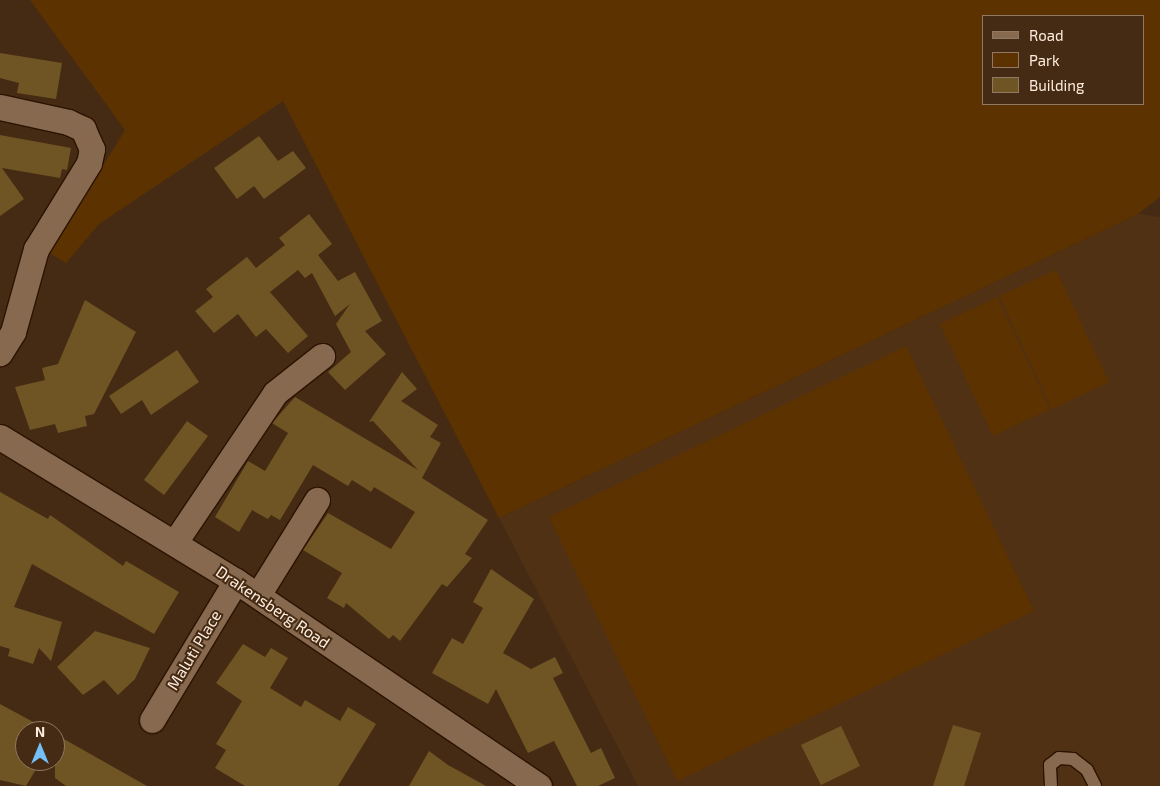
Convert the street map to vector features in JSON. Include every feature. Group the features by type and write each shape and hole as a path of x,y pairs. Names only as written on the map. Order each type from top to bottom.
{"street":[{"path":"0,107 68,122 89,138 89,163 36,249 13,332 0,353"},
{"path":"175,542 275,393 322,356"},
{"name":"Drakensberg Road","path":"0,437 236,580 539,786"},
{"path":"258,595 317,500"},
{"name":"Maluti Place","path":"152,720 236,580"}],"lane":[{"path":"1051,786 1050,765 1059,758 1073,759 1088,770 1095,786"}],"shaded area":[{"path":"1138,214 1160,217 1160,786 638,786 499,518"}],"green space":[{"path":"30,0 1160,0 1160,197 1138,214 499,518 283,101 99,224 66,263 49,253 125,130"},
{"path":"1056,270 1109,382 1052,409 999,296"},
{"path":"997,297 1050,409 993,436 940,324"},
{"path":"906,346 1034,611 677,781 549,517"}],"building":[{"path":"0,53 62,63 56,99 17,93 19,83 0,78"},
{"path":"0,135 71,148 67,170 62,169 60,178 2,168 24,199 0,216"},
{"path":"259,136 278,161 293,151 306,168 264,199 254,186 237,199 214,168"},
{"path":"309,214 332,244 318,255 338,281 355,272 382,321 365,331 386,354 345,390 328,372 351,352 336,324 350,304 335,316 312,273 305,278 298,270 270,292 308,336 288,353 266,329 256,337 238,314 214,333 195,311 213,297 206,289 247,257 256,268 285,245 279,238"},
{"path":"85,300 136,332 94,414 85,416 87,426 58,433 55,424 30,430 15,387 45,380 42,368 58,364"},
{"path":"177,350 199,382 151,415 142,400 121,414 109,396"},
{"path":"402,372 417,389 401,401 438,425 430,437 441,443 422,478 488,520 465,554 472,558 447,587 442,584 400,641 393,635 389,639 346,603 344,608 327,598 342,573 303,550 328,513 391,549 415,512 374,487 371,492 352,480 348,486 313,465 280,520 271,515 268,519 252,510 239,532 215,517 248,461 265,471 288,433 272,423 295,397 418,470 373,421 369,422"},
{"path":"187,421 208,436 164,495 144,480"},
{"path":"0,492 48,519 50,515 123,566 126,561 179,592 154,634 32,564 14,607 62,622 51,661 39,648 33,664 8,656 10,649 0,646"},
{"path":"491,569 534,599 503,653 531,669 555,657 563,673 553,678 591,753 601,748 615,778 598,786 577,786 554,741 528,753 496,689 488,704 432,673 452,638 463,644 483,608 473,602"},
{"path":"95,631 150,648 135,679 118,695 104,680 83,695 57,667"},
{"path":"243,644 265,657 271,648 288,658 270,688 301,707 305,700 340,721 348,707 376,724 338,786 245,786 215,768 226,750 216,744 242,701 216,683"},
{"path":"0,704 31,721 15,721 15,771 35,771 26,786 0,780"},
{"path":"953,725 981,733 964,786 933,786"},
{"path":"841,726 860,766 821,785 801,745"},
{"path":"65,740 147,786 66,786 55,778 55,771 65,771"},
{"path":"429,751 448,765 486,786 409,786"}]}
